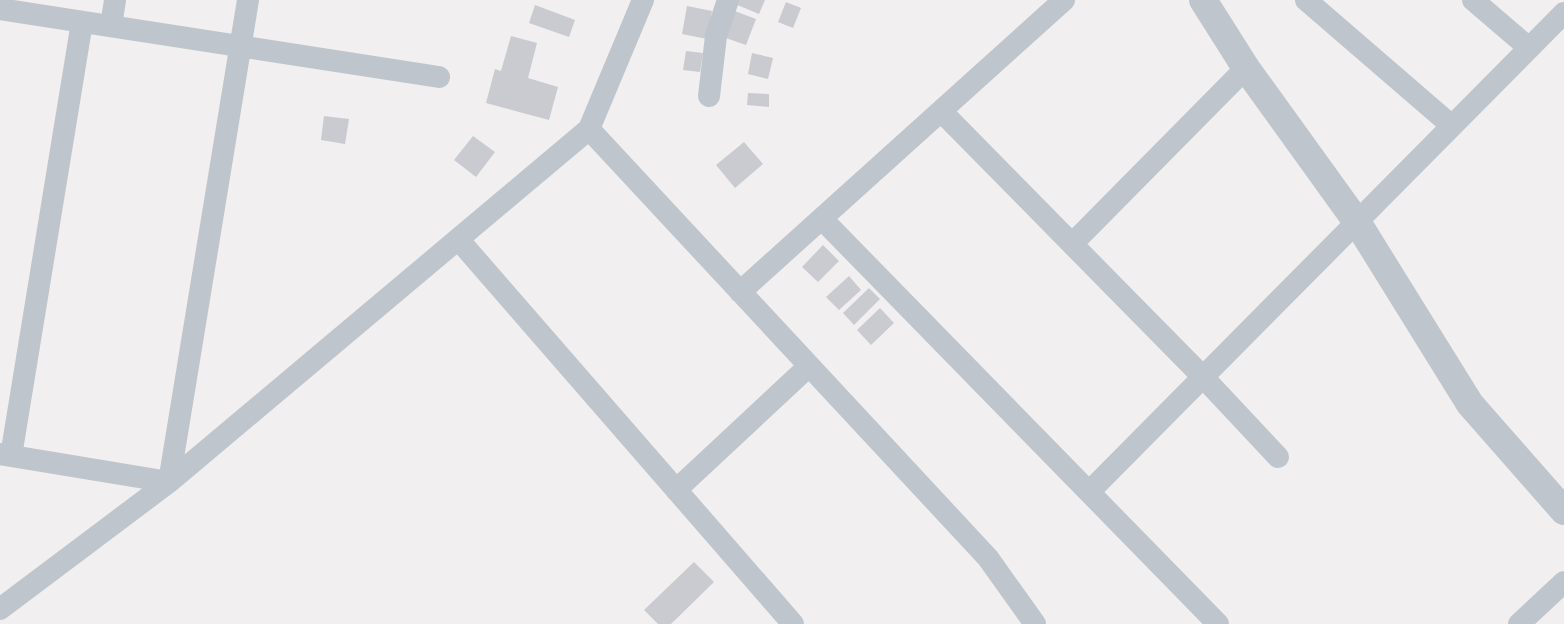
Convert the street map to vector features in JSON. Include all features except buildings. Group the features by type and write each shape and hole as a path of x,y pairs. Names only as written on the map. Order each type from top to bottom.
{"street":[{"path":"111,26 115,0"},
{"path":"169,482 248,0"},
{"path":"0,609 169,482 589,130 643,0"},
{"path":"709,96 716,36 728,0"},
{"path":"740,292 1064,0"},
{"path":"1203,0 1246,68 1357,222 1470,404 1564,511"},
{"path":"1306,0 1452,126"},
{"path":"1473,0 1529,48"},
{"path":"0,9 439,77"},
{"path":"1089,492 1564,13"},
{"path":"82,22 5,455 169,482"},
{"path":"1072,244 1246,68"},
{"path":"942,111 1203,377 1278,457"},
{"path":"589,130 988,558 1035,624"},
{"path":"822,219 1218,624"},
{"path":"458,239 793,624"},
{"path":"676,490 809,366"},
{"path":"1519,624 1564,582"}]}
